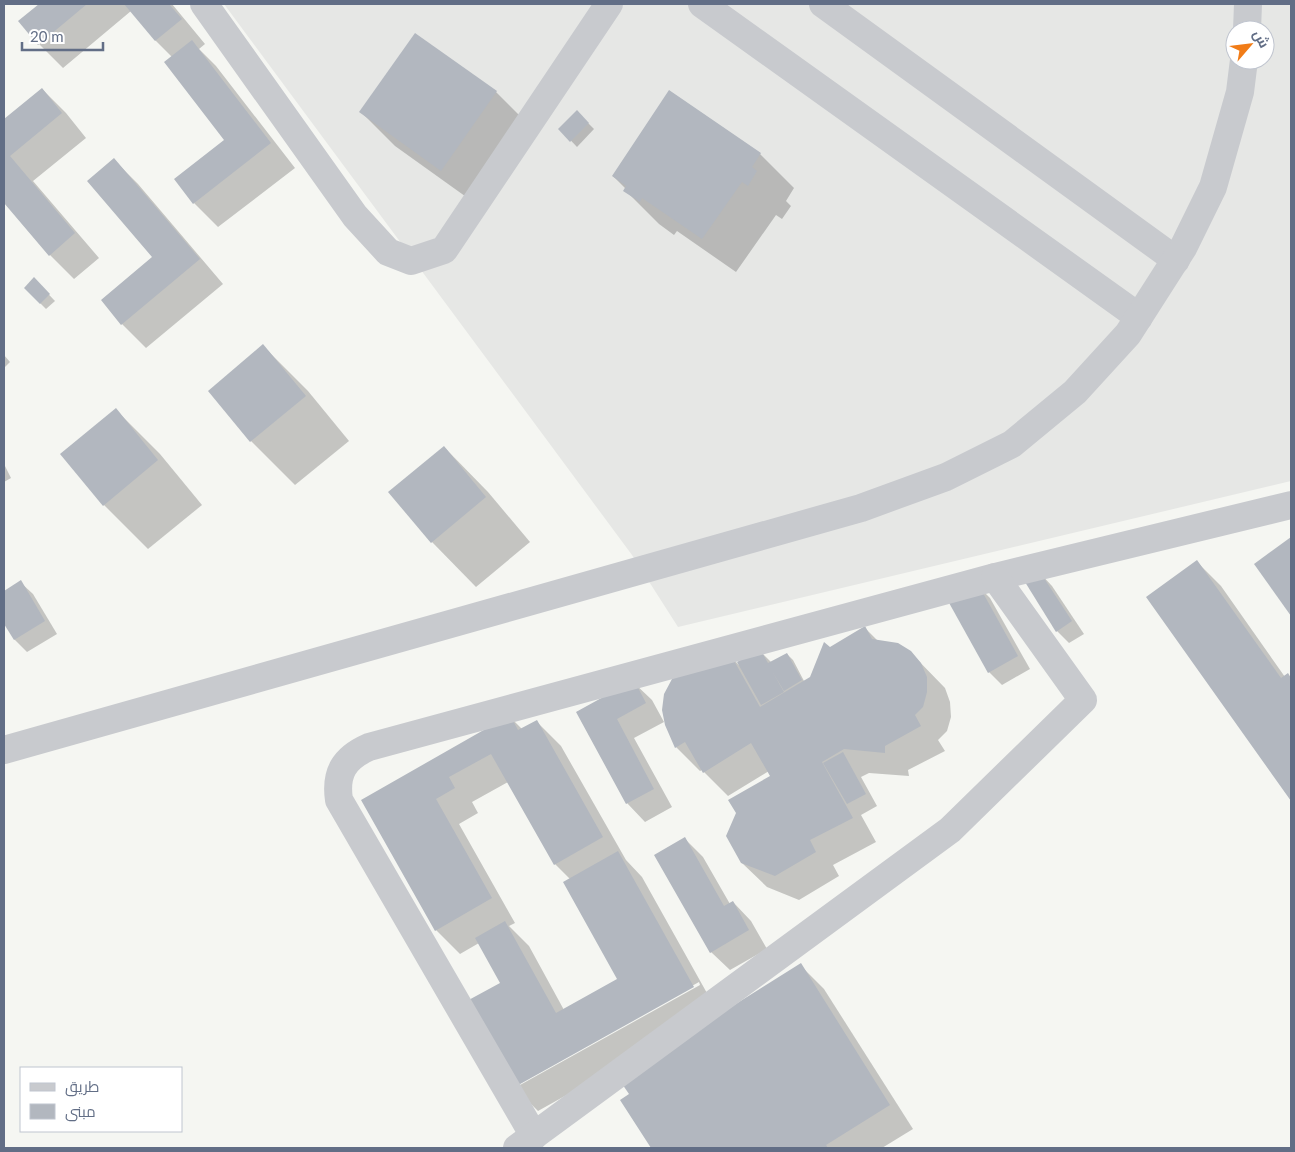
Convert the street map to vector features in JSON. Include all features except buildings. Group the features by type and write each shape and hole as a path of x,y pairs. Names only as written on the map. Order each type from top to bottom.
{"street":[{"path":"204,4 355,216 388,252 411,261 444,250 608,4"},
{"path":"702,4 1139,317"},
{"path":"824,4 1176,260"},
{"path":"1247,20 1248,4"},
{"path":"4,750 861,508 946,477 1012,444 1074,392 1128,334 1176,260 1213,187 1240,92 1243,70"},
{"path":"995,577 1083,700 950,830 526,1142 339,800 337,787 340,773 347,761 357,752 369,747 995,577 1291,505"}],"shaded area":[{"path":"224,4 1291,4 1291,481 678,627 632,555"}]}
